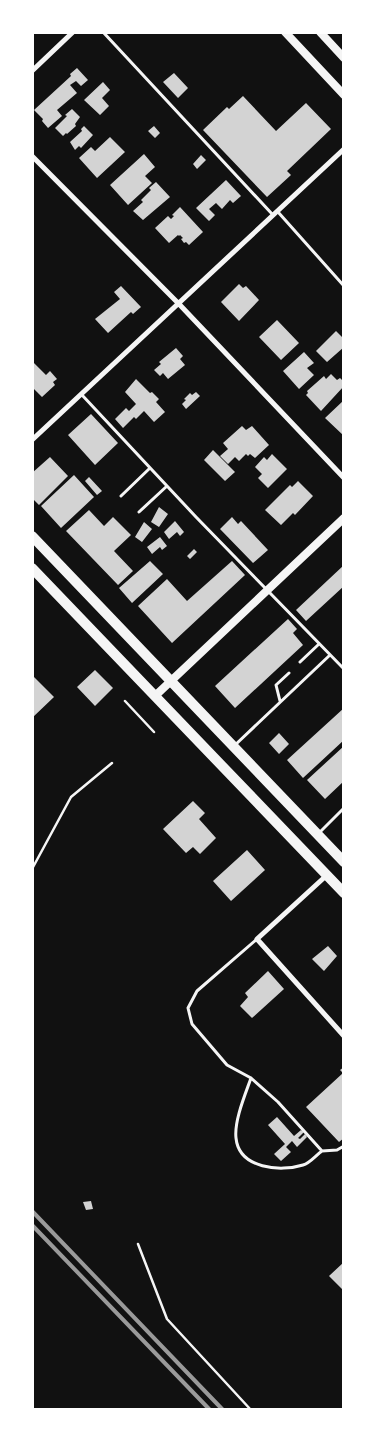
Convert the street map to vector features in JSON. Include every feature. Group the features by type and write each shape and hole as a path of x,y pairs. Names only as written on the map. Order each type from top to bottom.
{"main road":[{"path":"32,536 343,861"},
{"path":"32,568 344,893"}],"street":[{"path":"32,71 73,32"},
{"path":"286,32 344,95"},
{"path":"320,32 344,58"},
{"path":"32,440 344,149"},
{"path":"32,156 179,304 344,478"},
{"path":"155,696 344,518"},
{"path":"327,876 257,939 344,1036"}],"lane":[{"path":"103,32 344,286"},
{"path":"82,395 344,669"},
{"path":"121,496 150,468"},
{"path":"139,512 167,486"},
{"path":"300,662 319,644"},
{"path":"233,746 330,655"},
{"path":"280,702 276,685 289,673"},
{"path":"317,834 344,808"},
{"path":"257,939 197,991 188,1008 192,1024 227,1065 251,1078 278,1102 322,1151"},
{"path":"251,1078 242,1104 236,1138 240,1151 247,1158 260,1166 269,1168 283,1167 304,1164 322,1151 337,1150 344,1146"}],"path":[{"path":"125,701 154,732"},
{"path":"32,869 71,797 112,763"},
{"path":"138,1244 167,1319 251,1410"}],"building":[{"path":"77,68 88,80 81,86 76,81 70,85 77,93 57,110 62,116 48,128 42,121 43,119 34,110 71,76 70,74"},
{"path":"174,73 188,88 178,98 163,82"},
{"path":"103,82 110,90 102,98 109,106 100,115 84,100"},
{"path":"243,96 276,131 306,103 331,129 287,171 291,175 267,197 203,130 227,107 229,109"},
{"path":"72,109 80,117 75,124 76,126 63,136 55,128"},
{"path":"84,126 93,135 81,148 79,146 75,150 70,142 82,131 81,129"},
{"path":"154,126 160,133 155,138 148,131"},
{"path":"110,137 125,152 97,178 79,158 91,147 95,151"},
{"path":"144,154 155,167 145,176 152,183 128,205 110,185"},
{"path":"201,155 206,160 197,169 193,164"},
{"path":"226,180 241,196 233,203 230,200 222,209 216,203 209,209 215,215 209,221 196,208"},
{"path":"156,182 170,197 143,220 133,211 143,202 141,200 151,190 149,188"},
{"path":"180,207 203,232 189,245 186,242 184,243 180,235 169,243 155,228 168,216 171,219 174,216 172,215"},
{"path":"239,284 243,288 246,286 259,300 239,321 221,302"},
{"path":"121,286 141,307 133,314 131,312 108,333 95,319 120,299 114,292"},
{"path":"277,320 299,343 281,360 259,337"},
{"path":"336,331 344,339 344,347 327,362 316,351"},
{"path":"176,348 183,356 180,359 185,365 168,379 163,373 160,376 154,370 161,364 159,362"},
{"path":"304,352 314,363 307,368 314,375 299,389 283,371"},
{"path":"32,361 46,375 50,371 57,379 53,382 55,385 42,397 32,387"},
{"path":"331,374 337,380 340,378 344,382 344,386 321,411 306,395 307,391 324,376 326,379"},
{"path":"136,379 159,399 156,402 165,412 154,422 144,411 136,419 134,417 123,428 115,419 126,408 129,411 136,404 125,392"},
{"path":"196,392 200,396 186,409 182,404 186,400 184,399 190,393 192,395"},
{"path":"344,400 344,436 325,418"},
{"path":"91,414 118,443 95,465 68,435"},
{"path":"242,426 246,430 252,426 269,445 255,458 250,454 248,456 246,454 239,461 235,457 228,464 220,456 228,449 223,443"},
{"path":"213,450 235,472 225,481 204,460"},
{"path":"272,454 287,469 268,488 258,478 262,474 255,467 264,457 267,460"},
{"path":"50,457 68,476 39,505 32,498 32,473"},
{"path":"74,475 94,497 61,528 41,506"},
{"path":"89,477 102,491 97,495 85,481"},
{"path":"298,481 313,496 295,515 293,513 281,525 265,510 290,485 292,487"},
{"path":"159,507 168,514 159,527 151,522"},
{"path":"89,510 104,526 113,517 131,535 114,551 133,571 118,585 66,531"},
{"path":"232,517 238,524 241,521 268,550 253,563 220,529"},
{"path":"175,521 184,532 180,536 177,532 169,539 164,532"},
{"path":"144,522 152,529 142,542 135,537"},
{"path":"160,537 167,546 162,550 160,547 152,554 147,547"},
{"path":"194,549 197,552 190,559 187,556"},
{"path":"150,561 163,574 132,603 119,588"},
{"path":"232,561 245,575 172,643 138,606 167,579 187,601"},
{"path":"344,565 344,586 306,621 296,610"},
{"path":"288,619 297,629 293,633 303,645 235,708 215,686"},
{"path":"95,670 113,688 95,706 77,687"},
{"path":"32,675 54,697 32,718"},
{"path":"344,708 344,740 303,778 287,760"},
{"path":"279,733 289,744 279,754 269,743"},
{"path":"344,746 344,781 325,799 307,780"},
{"path":"193,801 205,813 199,819 216,838 200,854 193,847 186,853 163,829"},
{"path":"247,850 265,870 231,901 213,881"},
{"path":"328,946 337,956 324,971 312,959"},
{"path":"268,971 284,989 252,1018 240,1006 248,997 245,993"},
{"path":"344,1067 344,1138 339,1142 306,1107 343,1073 340,1070"},
{"path":"277,1117 294,1136 301,1130 304,1132 298,1138 300,1139 305,1134 307,1137 297,1147 292,1141 286,1147 291,1152 281,1161 274,1154 285,1144 268,1125"},
{"path":"91,1201 93,1209 86,1210 83,1202"},
{"path":"344,1262 344,1291 329,1276"}],"railway":[{"path":"32,1211 223,1410"},
{"path":"32,1225 210,1410"}]}
